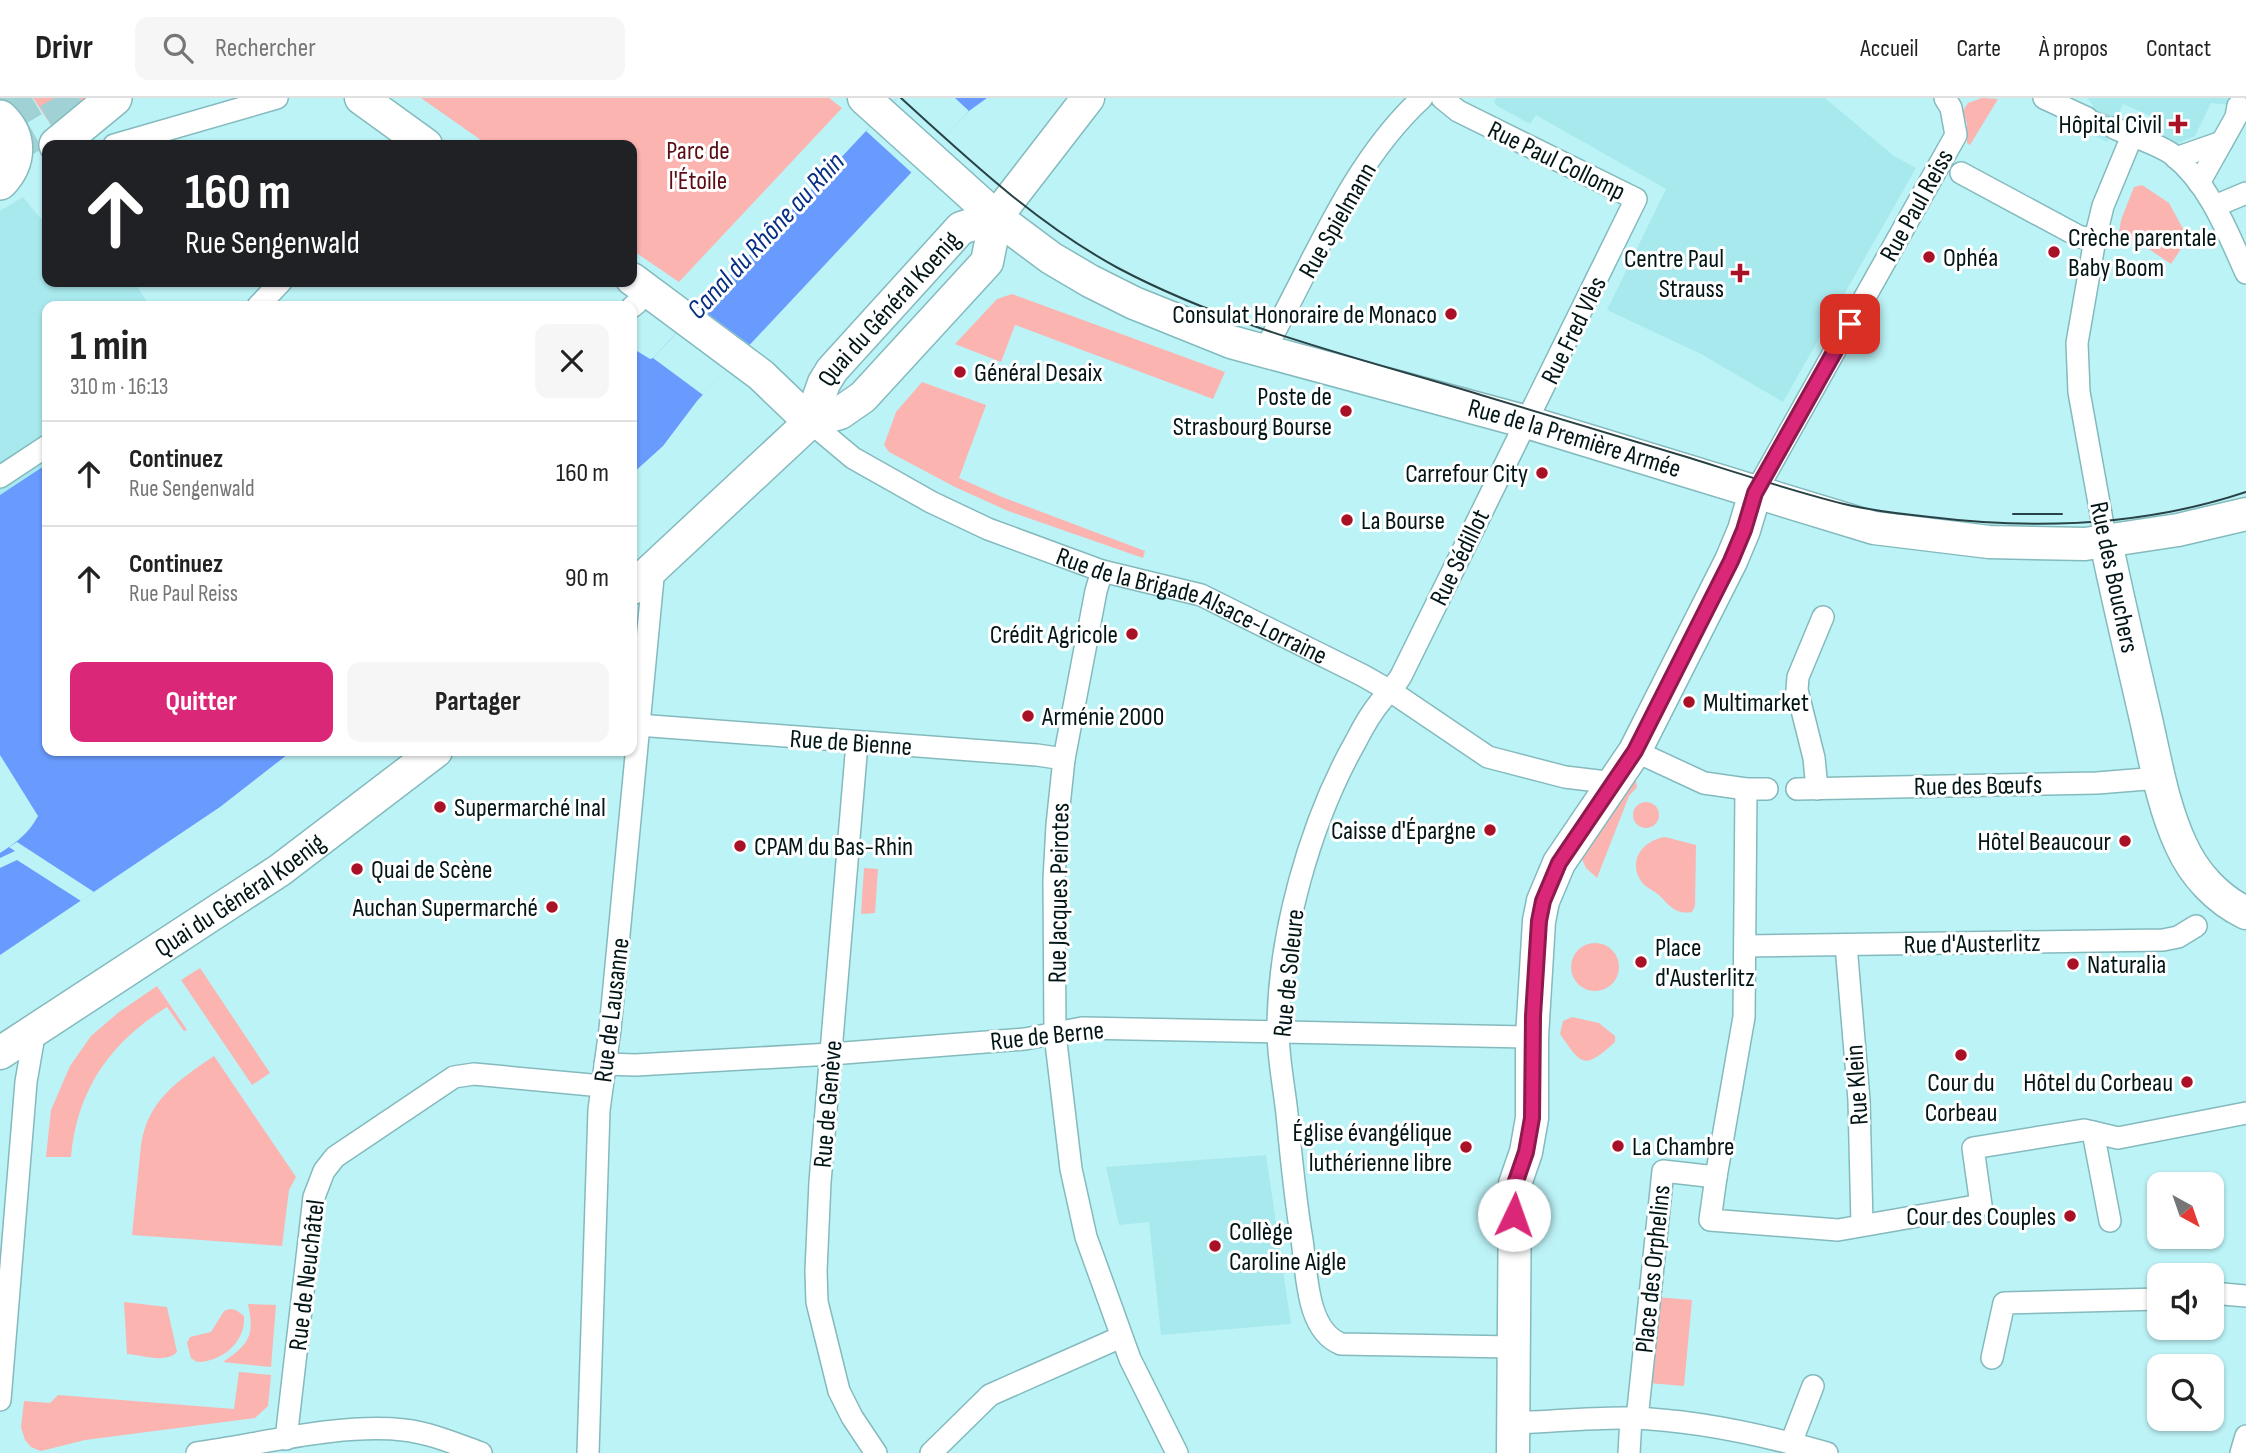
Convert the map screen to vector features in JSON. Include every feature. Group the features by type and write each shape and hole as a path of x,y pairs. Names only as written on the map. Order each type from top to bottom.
{"main road":[{"path":"63,140 114,98"},
{"path":"0,118 11,132 14,162 0,183"},
{"path":"0,183 42,155"}],"street":[{"path":"131,140 277,98"},
{"path":"361,98 419,140"},
{"name":"Rue de la Première Armée","path":"864,98 996,217 1051,258 1090,281 1203,332 1264,351 1527,422 1874,528 1989,542 2085,544 2178,530 2246,514"},
{"path":"996,217 1088,98"},
{"name":"Rue Paul Collomp","path":"1443,98 1458,111 1636,199"},
{"name":"Rue Paul Reiss","path":"1755,493 1955,135 1951,108 1945,98"},
{"path":"2044,98 2087,118"},
{"name":"Rue Spielmann","path":"1264,351 1332,221 1390,134 1417,99"},
{"path":"2199,183 2236,117 2238,106"},
{"name":"Rue des Bouchers","path":"2176,158 2172,153 2123,132 2095,239 2077,343 2077,367 2089,453 2106,542 2159,778 2181,845 2201,877 2234,906"},
{"path":"2222,142 2176,158 2215,206 2246,273"},
{"path":"1961,173 2080,237 2095,239"},
{"path":"2215,206 2246,193"},
{"name":"Rue Fred Vlès","path":"1527,422 1636,199"},
{"name":"Quai du Général Koenig","path":"643,578 810,422 840,413 863,397 987,262 996,217 961,228 894,299 832,370 824,383 810,422"},
{"path":"263,301 276,287"},
{"name":"Rue de la Brigade Alsace-Lorraine","path":"634,296 674,309 772,385 853,458 931,502 988,529 1102,570 1201,595 1362,675 1392,692 1488,757 1565,777 1615,783"},
{"name":"Rue Sédillot","path":"1392,692 1527,422"},
{"path":"0,477 42,449"},
{"path":"1755,493 1731,561 1635,751 1559,863 1543,901 1539,921 1532,1037 1532,1118 1526,1152 1515,1184 1512,1438 1634,1419 1697,1424 1827,1453"},
{"name":"Rue Jacques Peirotes","path":"1102,570 1064,759 1054,880 1055,1034 1071,1169 1086,1237 1121,1337 1177,1453"},
{"name":"Rue de Lausanne","path":"637,736 643,578"},
{"name":"Rue des Bœufs","path":"1823,617 1798,677 1797,690 1814,758 1807,789 2097,783 2159,778"},
{"name":"Rue de Soleure","path":"1392,692 1381,701 1355,741 1340,772 1308,854 1286,945 1278,1031 1299,1225 1315,1317 1326,1335 1341,1344 1513,1348"},
{"name":"Rue de Bienne","path":"638,725 1064,759"},
{"name":"Rue de Genève","path":"857,743 820,1182 816,1270 817,1302 839,1391 852,1417 876,1453"},
{"path":"1635,751 1704,783 1756,789 1745,946 1744,1017 1710,1220 1838,1230 1982,1205 1973,1148 2084,1130 2118,1138 2246,1113"},
{"name":"Quai du Général Koenig","path":"0,1053 280,870 429,756"},
{"name":"Rue de Lausanne","path":"588,1453 598,1123 635,756"},
{"name":"Rue d'Austerlitz","path":"1745,946 2162,940 2178,937 2196,926"},
{"name":"Rue Klein","path":"1846,945 1859,1100 1862,1225"},
{"name":"Rue de Berne","path":"606,1064 636,1065 831,1054 1025,1039 1082,1028 1532,1037"},
{"path":"0,1401 26,1082 35,1030"},
{"name":"Rue de Neuchâtel","path":"286,1438 314,1197 324,1171 335,1157 454,1077 474,1074 602,1086"},
{"path":"2093,1132 2110,1221"},
{"name":"Place des Orphelins","path":"1634,1419 1663,1171 1716,1177"},
{"path":"2224,1294 2246,1296"},
{"path":"1992,1358 2004,1303 2147,1299"},
{"path":"931,1453 990,1395 1121,1337"},
{"path":"1791,1443 1813,1386"},
{"path":"1629,1453 1634,1419"},
{"path":"197,1453 286,1438 364,1429 405,1430 426,1434 481,1453"},
{"path":"2241,1453 2246,1436"}],"shaded area":[{"name":"Centre Paul Strauss","path":"1496,98 1825,98 1894,156 1916,168 1783,402 1701,354 1607,310 1666,189 1536,115 1530,124 1497,106 1494,102"},
{"name":"Hôpital Civil","path":"2087,98 2246,98 2246,107 2211,103 2195,136 2177,144 2159,136 2153,117 2123,104 2107,142 2082,130 2093,105"},
{"path":"23,197 42,218 42,287 137,287 147,301 42,301 42,467 0,495 0,211"},
{"name":"Collège Caroline Aigle","path":"1266,1155 1291,1324 1161,1335 1149,1222 1119,1225 1106,1167"}],"green space":[{"path":"33,98 99,98 57,134"},
{"name":"Parc de l'Étoile","path":"421,98 829,98 842,108 679,282 637,253 637,140 481,140"},
{"path":"1982,98 1998,99 1970,145 1967,143 1967,124 1963,111 1968,103"},
{"path":"2142,185 2169,203 2188,238 2171,264 2143,243 2118,238 2121,220 2134,187"},
{"path":"1012,294 1225,372 1213,399 1015,325 1001,362 955,344 997,299"},
{"path":"922,382 986,405 959,478 1145,551 1143,558 1008,511 889,452 884,445 896,412"},
{"path":"1621,775 1636,781 1637,787 1629,796 1597,878 1586,868 1578,850"},
{"path":"1646,802 1655,806 1659,815 1655,824 1646,828 1637,824 1633,815 1637,806"},
{"path":"1665,837 1696,845 1695,906 1692,912 1681,912 1673,908 1643,883 1637,873 1640,852 1650,842"},
{"path":"864,868 878,869 875,913 861,914"},
{"path":"1595,943 1612,950 1619,967 1612,984 1595,991 1578,984 1571,967 1578,950"},
{"path":"200,968 270,1073 252,1085 181,980"},
{"path":"157,986 187,1030 184,1031 167,1007 129,1036 100,1070 89,1089 75,1132 71,1157 46,1157 51,1110 70,1066 91,1036 119,1012"},
{"path":"1572,1017 1599,1023 1615,1036 1615,1042 1590,1060 1579,1058 1560,1034 1563,1021"},
{"path":"214,1056 296,1177 289,1190 282,1246 132,1235 141,1145 150,1115 177,1083"},
{"path":"1656,1297 1692,1300 1684,1386 1648,1383"},
{"path":"124,1302 167,1307 177,1352 167,1358 127,1354"},
{"path":"248,1304 276,1305 271,1367 223,1362 239,1350 248,1338 251,1324"},
{"path":"230,1309 244,1316 244,1325 237,1342 231,1349 215,1358 197,1362 191,1358 187,1343 190,1337 211,1332 224,1311"},
{"path":"239,1372 271,1375 268,1406 255,1418 85,1440 41,1451 31,1447 25,1440 21,1427 24,1401 50,1403 58,1395 234,1409"}],"water":[{"path":"897,98 987,98 969,111 697,401 663,446 637,469 637,351 650,359"},
{"path":"42,467 42,756 286,756 220,807 0,955 0,853 22,837 38,816 0,755 0,495"}],"pier":[{"path":"897,98 955,98 969,111 912,173 866,131"},
{"path":"700,308 750,345 703,395 653,358"},
{"path":"17,842 94,892 81,901 17,860 0,868 0,858 15,851 9,847"}],"tunnel":[{"path":"0,117 32,98"},
{"path":"0,151 93,98"},
{"path":"2087,118 2114,128"}],"tram line":[{"path":"901,98 978,167 1059,232 1118,268 1161,289 1205,308 1296,340 1786,488 1865,509 1970,521 2050,524 2168,512 2246,492"},
{"path":"2013,514 2062,514"}],"place":[{"name":"Hôpital Civil","path":"2178,124"},
{"name":"Crèche parentale Baby Boom","path":"2054,252"},
{"name":"Ophéa","path":"1929,257"},
{"name":"Centre Paul Strauss","path":"1740,273"},
{"name":"Consulat Honoraire de Monaco","path":"1451,314"},
{"name":"Général Desaix","path":"960,372"},
{"name":"Poste de Strasbourg Bourse","path":"1346,411"},
{"name":"Carrefour City","path":"1542,473"},
{"name":"La Bourse","path":"1347,520"},
{"name":"Crédit Agricole","path":"1132,634"},
{"name":"Multimarket","path":"1689,702"},
{"name":"Arménie 2000","path":"1028,716"},
{"name":"Supermarché Inal","path":"440,807"},
{"name":"Caisse d'Épargne","path":"1490,830"},
{"name":"Hôtel Beaucour","path":"2125,841"},
{"name":"CPAM du Bas-Rhin","path":"740,846"},
{"name":"Quai de Scène","path":"357,869"},
{"name":"Auchan Supermarché","path":"552,907"},
{"name":"Place d'Austerlitz","path":"1641,962"},
{"name":"Naturalia","path":"2073,964"},
{"name":"Cour du Corbeau","path":"1961,1055"},
{"name":"Hôtel du Corbeau","path":"2187,1082"},
{"name":"La Chambre","path":"1618,1146"},
{"name":"Église évangélique luthérienne libre","path":"1466,1147"},
{"name":"Cour des Couples","path":"2070,1216"},
{"name":"Collège Caroline Aigle","path":"1215,1246"}],"route":[{"path":"1514,1215 1515,1184 1526,1152 1532,1118 1531,1052 1539,921 1547,890 1559,863 1635,751 1731,561 1755,493 1850,324"}],"water label":[{"name":"Canal du Rhône au Rhin","path":"765,235"}]}
